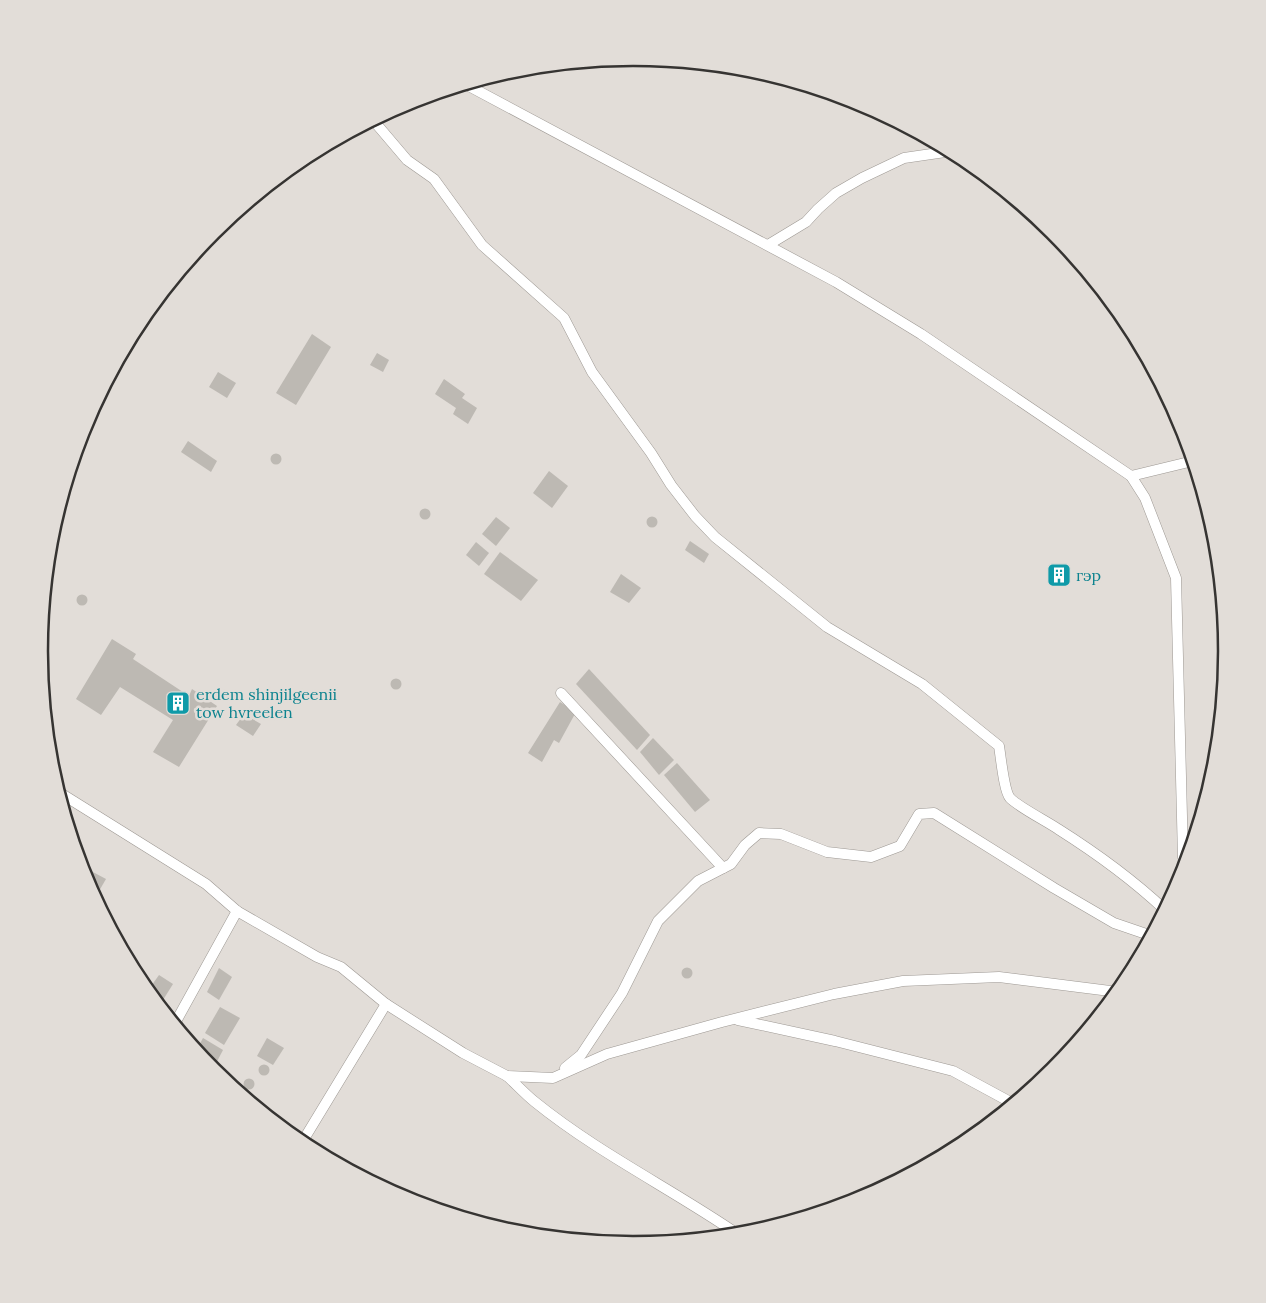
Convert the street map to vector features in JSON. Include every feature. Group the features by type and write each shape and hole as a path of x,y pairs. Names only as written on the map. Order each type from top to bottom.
{"street":[{"path":"474,88 836,282 921,334 1132,476 1145,498 1176,578 1185,844"},
{"path":"377,125 407,160 434,179 482,245 564,318 592,372 651,452 672,486 695,516 715,536 827,627 922,684 999,746 1005,789 1010,799 1060,830 1142,889 1160,906"},
{"path":"768,245 806,222 818,208 836,193 862,178 904,158 940,153"},
{"path":"1132,476 1187,463"},
{"path":"561,693 723,868"},
{"path":"66,796 206,884 237,911 317,957 341,967 386,1004 463,1054 507,1076 533,1101 585,1139 729,1229"},
{"path":"553,1078 581,1055 622,994 658,921 698,881 732,864 759,833 781,834 827,852 871,857 900,846 919,814 934,813 1114,923 1145,934"},
{"path":"177,1019 237,911"},
{"path":"507,1076 553,1078 607,1054 834,994 903,981 999,977 1110,991"},
{"path":"306,1136 386,1004"},
{"path":"734,1019 835,1041 953,1071 1008,1101"}],"building":[{"path":"312,334 331,347 296,405 276,393"},
{"path":"377,353 389,360 383,372 370,365"},
{"path":"218,372 236,383 227,398 209,387"},
{"path":"444,379 465,394 462,398 477,408 468,424 453,414 456,408 435,394"},
{"path":"188,441 217,461 211,472 181,452"},
{"path":"274,454 278,454 281,459 280,463 274,464 271,461 271,457"},
{"path":"549,471 568,486 552,508 533,493"},
{"path":"423,509 427,509 430,514 429,518 423,519 420,516 420,512"},
{"path":"496,517 510,528 496,546 482,534"},
{"path":"650,517 654,517 657,522 656,526 650,527 647,524 647,520"},
{"path":"690,541 709,554 704,563 685,550"},
{"path":"476,542 489,553 479,566 466,555"},
{"path":"500,552 538,580 521,601 484,574"},
{"name":"гэр","path":"1059,569 1065,575 1059,581 1053,575"},
{"path":"621,574 641,588 629,603 610,592"},
{"path":"80,595 84,595 87,600 86,604 80,605 77,602 77,598"},
{"name":"erdem shinjilgeenii tow hvreelen","path":"112,639 136,654 133,659 189,696 192,689 217,706 179,767 153,752 173,720 120,687 101,715 76,699"},
{"path":"589,669 650,735 637,750 576,684"},
{"path":"394,679 398,679 401,684 400,688 394,689 391,686 391,682"},
{"path":"560,702 576,712 559,743 554,740 542,762 528,753"},
{"path":"244,714 261,724 253,736 236,725"},
{"path":"653,738 674,760 659,775 640,752"},
{"path":"677,763 710,800 695,812 664,775"},
{"path":"90,872 106,879 99,891 92,876"},
{"path":"219,968 232,977 219,1000 207,992"},
{"path":"685,968 689,968 692,973 691,977 685,978 682,975 682,971"},
{"path":"159,975 173,984 163,1000 152,985"},
{"path":"220,1007 240,1018 224,1045 205,1033"},
{"path":"203,1038 223,1050 216,1063 199,1045"},
{"path":"267,1038 284,1048 273,1065 257,1056"},
{"path":"262,1065 266,1065 269,1070 268,1074 262,1075 259,1072 259,1068"},
{"path":"247,1079 251,1079 254,1084 253,1088 247,1089 244,1086 244,1082"}],"place":[{"name":"гэр","path":"1059,575"},
{"name":"erdem shinjilgeenii tow hvreelen","path":"178,703"}]}
